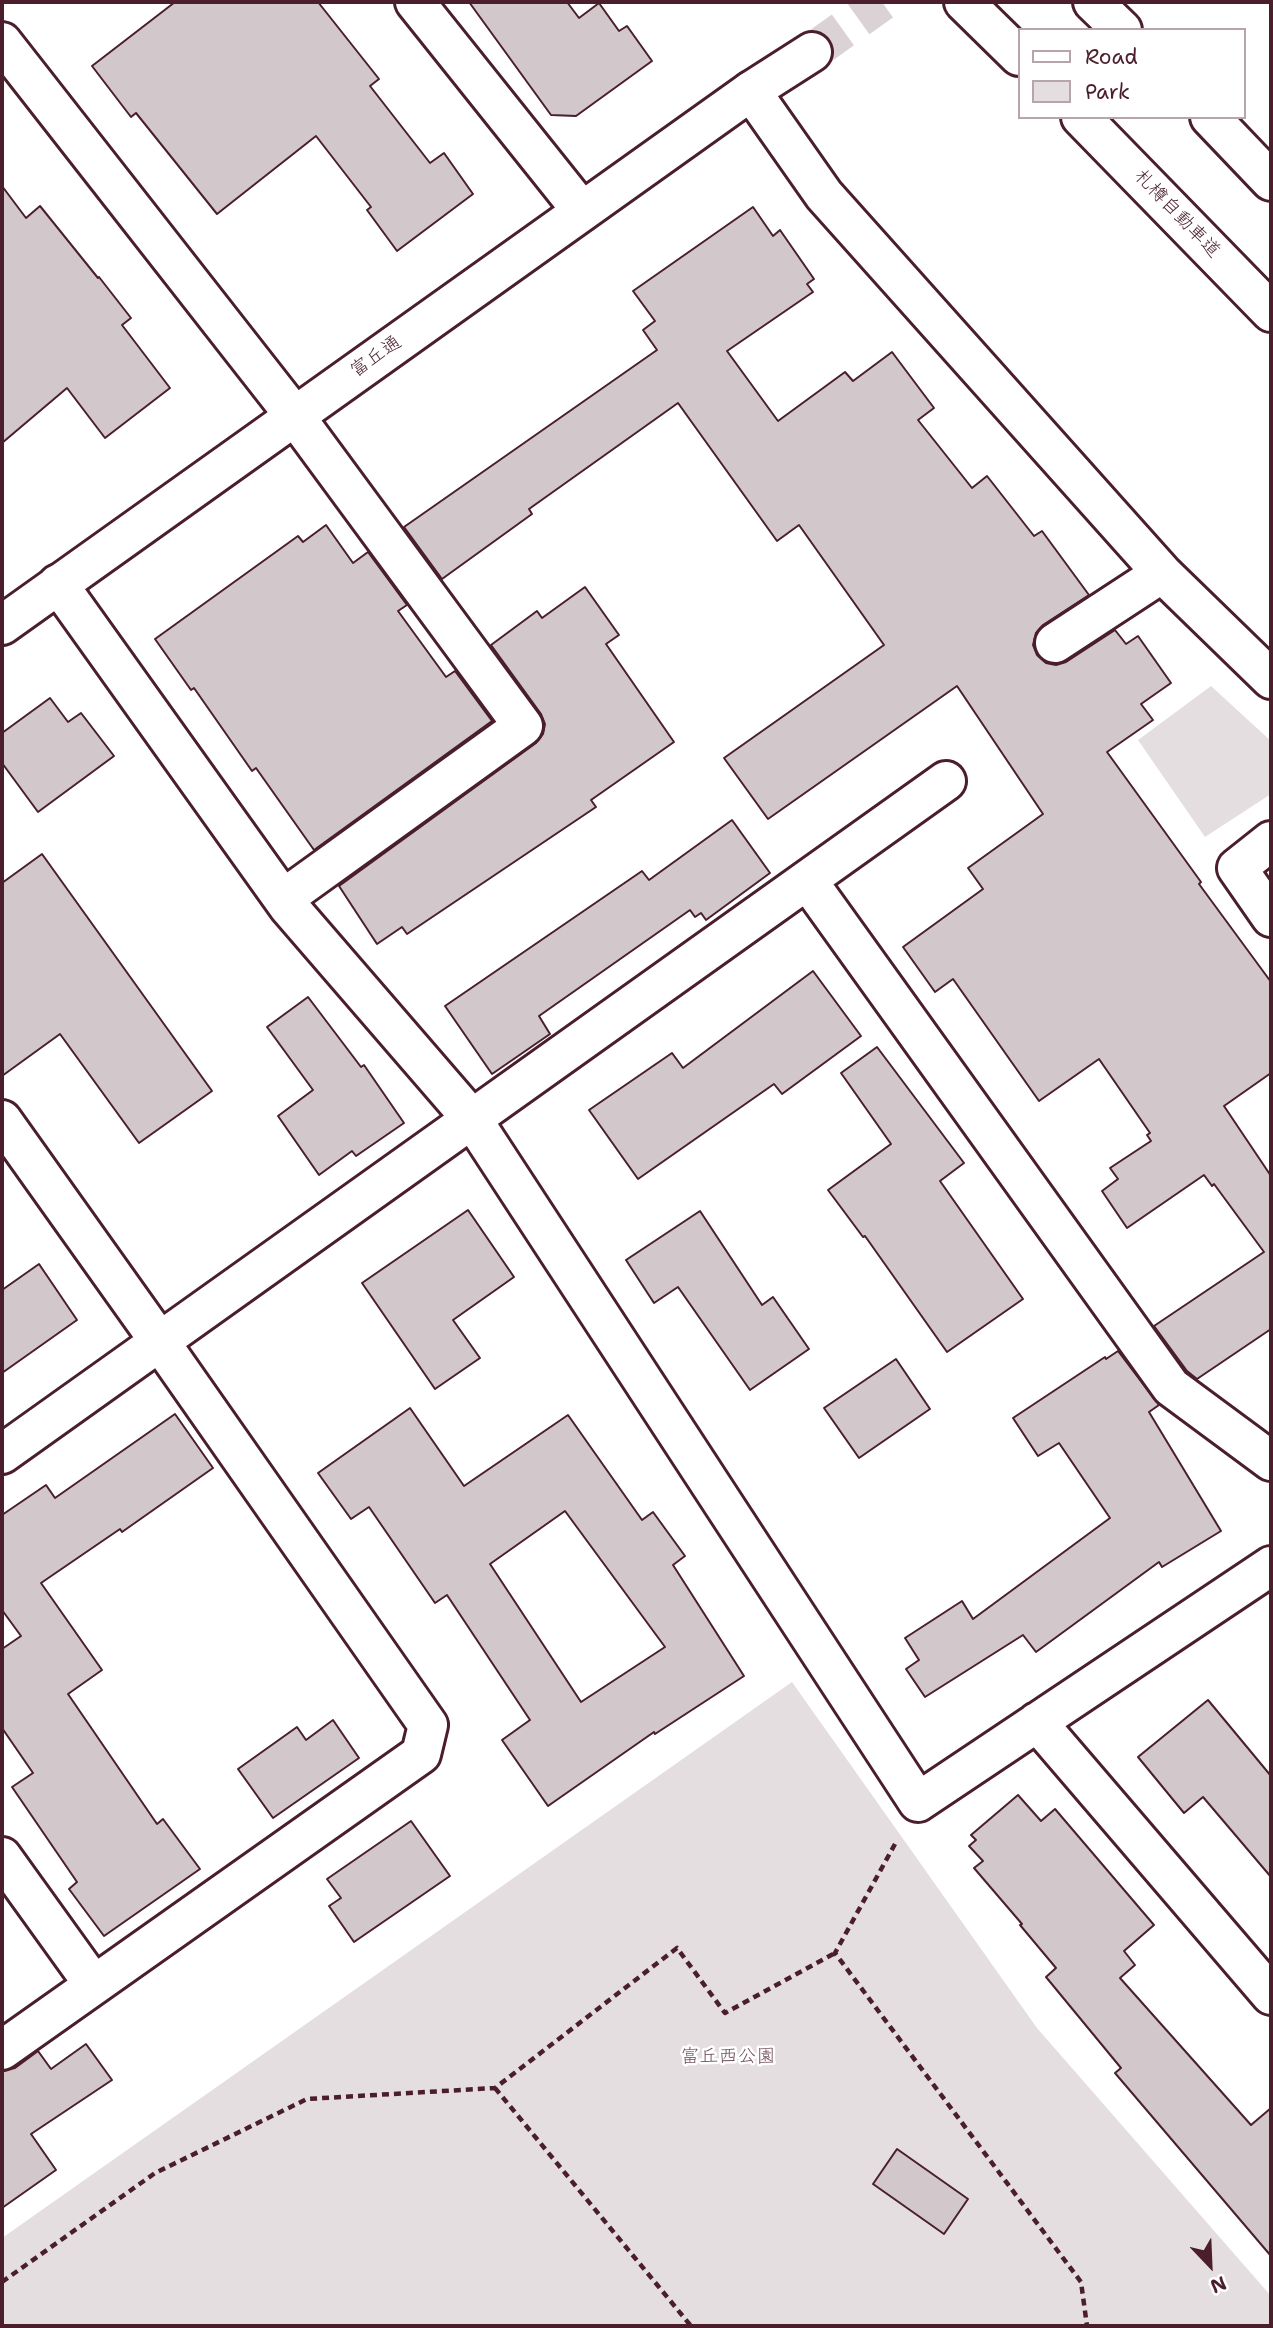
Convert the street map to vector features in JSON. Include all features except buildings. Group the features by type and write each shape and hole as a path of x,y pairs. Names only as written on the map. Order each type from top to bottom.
{"main road":[{"path":"415,2 582,211"},
{"path":"964,2 1018,55"},
{"path":"1093,2 1120,28"},
{"path":"2,43 294,415 523,726 283,899"},
{"name":"富丘通","path":"2,625 751,91 812,52"},
{"path":"751,91 824,195 1162,573 1271,679"},
{"name":"札樽自動車道","path":"1083,119 1271,312"},
{"path":"1212,119 1271,181"},
{"path":"1055,643 1162,573"},
{"path":"58,584 283,899 472,1119 918,1802 1271,1566"},
{"path":"2,1454 946,781"},
{"path":"1271,841 1237,868 1271,917"},
{"path":"807,880 1171,1387 1271,1461"},
{"path":"2,1120 428,1725 421,1754 2,2050"},
{"path":"1037,1722 1271,1995"},
{"path":"2,1857 94,1985"}],"path":[{"path":"2,2282 155,2173 307,2099 495,2088 677,1948 725,2013 835,1953 918,1802"},
{"path":"835,1953 1081,2282 1087,2326"},
{"path":"495,2088 691,2326"}],"green space":[{"path":"1211,686 1271,741 1271,794 1205,837 1138,740"},
{"name":"富丘西公園","path":"792,1682 1037,2028 1271,2296 1271,2326 2,2326 2,2238"}],"tunnel":[{"path":"812,52 882,2"}]}
